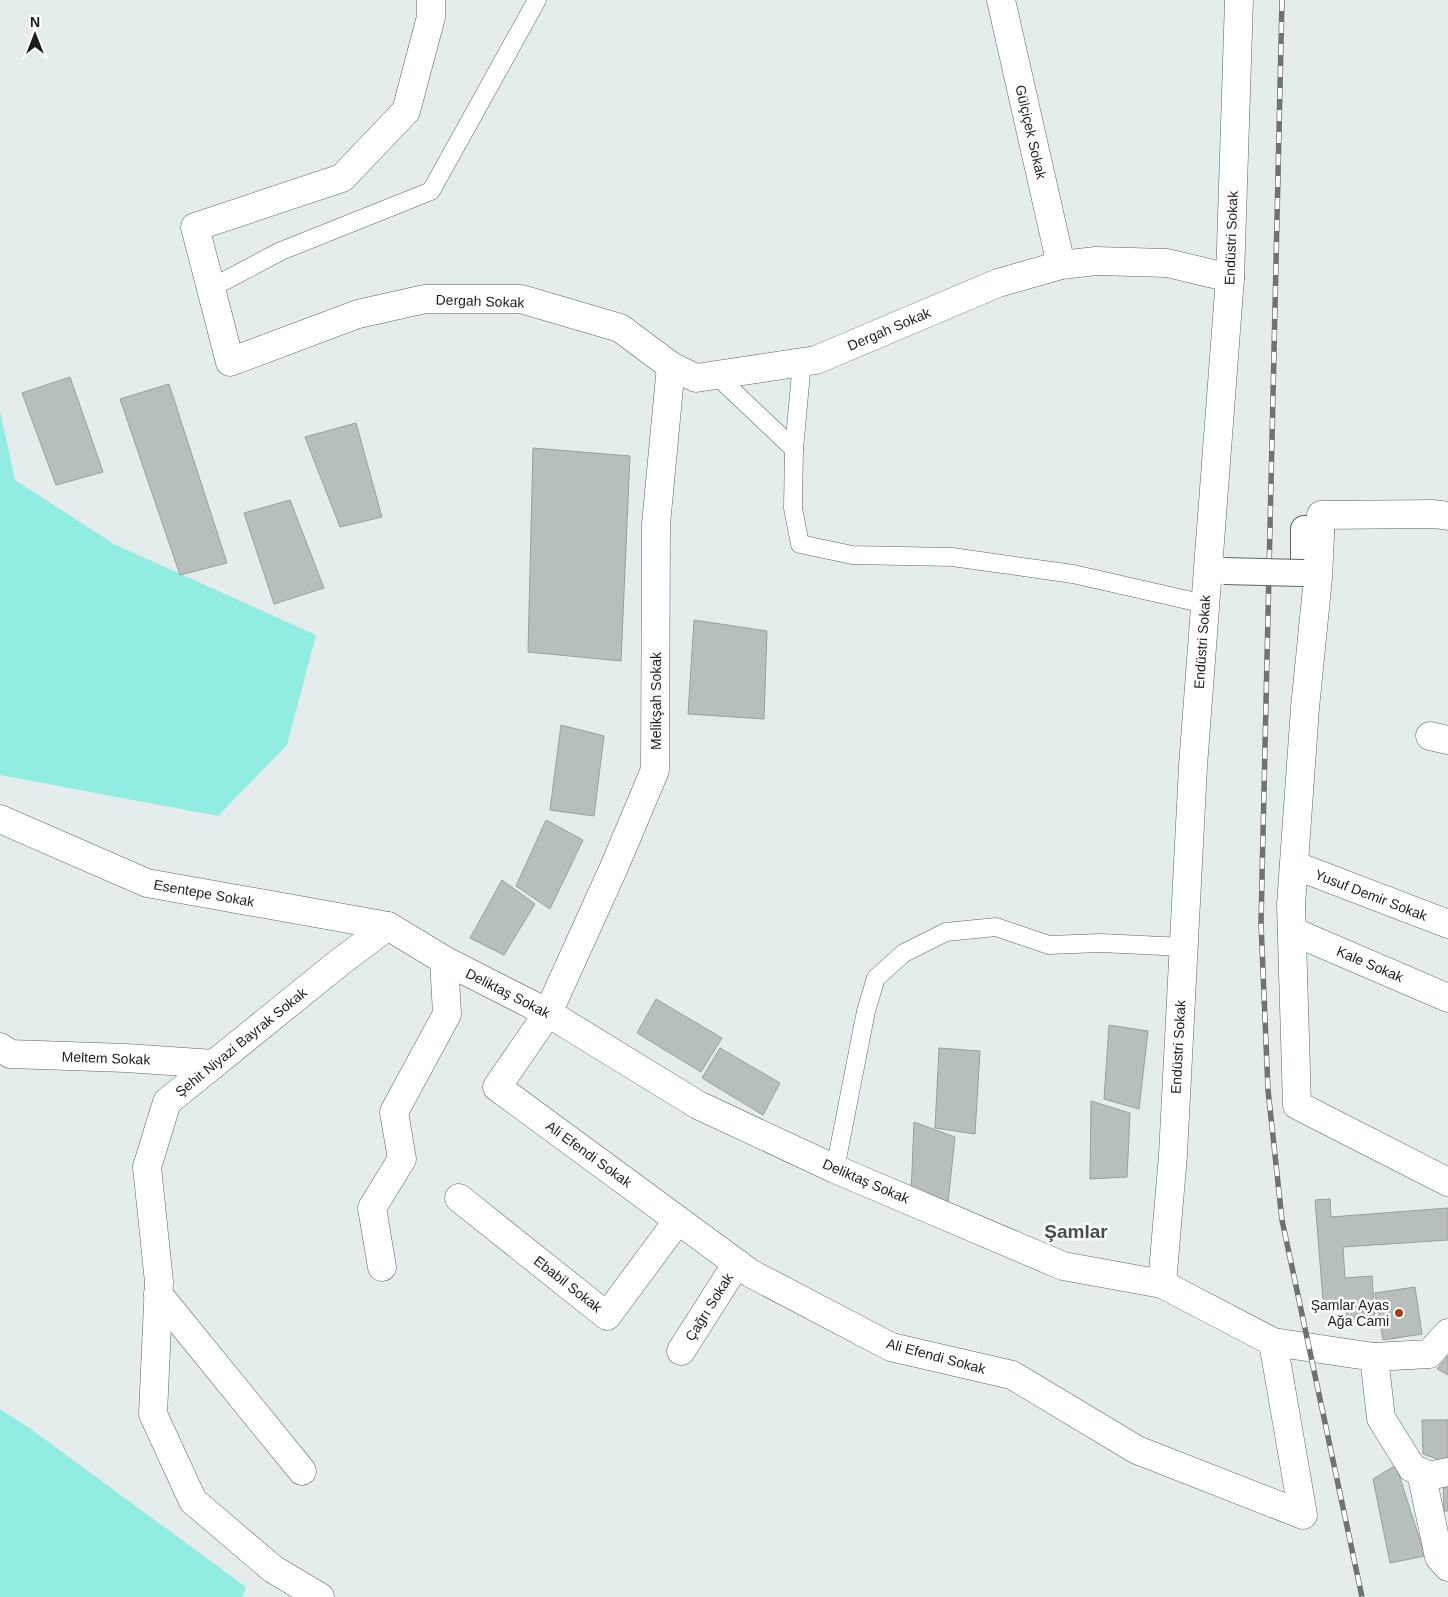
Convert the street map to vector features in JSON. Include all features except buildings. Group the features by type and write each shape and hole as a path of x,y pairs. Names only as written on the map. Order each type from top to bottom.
{"street":[{"name":"Dergah Sokak","path":"431,0 431,17 406,111 342,178 195,227 230,362 358,314 425,300 520,300 620,328 671,366 696,378 816,360 998,283 1061,265 1096,261 1167,263 1230,278"},
{"name":"Gülçiçek Sokak","path":"1001,0 1061,265"},
{"name":"Endüstri Sokak","path":"1162,1284 1173,1155 1193,766 1206,604 1216,570 1230,278 1239,0"},
{"name":"Melikşah Sokak","path":"548,1013 615,865 655,770 656,524 671,366"},
{"path":"1448,516 1434,514 1321,515 1318,578 1305,708 1291,905 1297,1105 1448,1182"},
{"path":"1216,570 1304,573 1304,529 1321,529"},
{"name":"Esentepe Sokak","path":"0,819 147,883 388,926"},
{"name":"Yusuf Demir Sokak","path":"1294,865 1448,924"},
{"name":"Deliktaş Sokak","path":"388,926 444,960 548,1013 698,1105 835,1169 1063,1266 1162,1284 1273,1342 1374,1357 1429,1354 1448,1334"},
{"name":"Şehit Niyazi Bayrak Sokak","path":"320,1597 273,1569 193,1501 153,1414 159,1282 147,1167 167,1102 340,962 388,926"},
{"name":"Kale Sokak","path":"1292,931 1448,998"},
{"path":"382,1267 372,1208 402,1159 394,1112 447,1014 444,960"},
{"name":"Ali Efendi Sokak","path":"548,1013 498,1086 750,1273 891,1347 1012,1375 1137,1450 1303,1515 1273,1342"},
{"name":"Meltem Sokak","path":"0,1047 10,1054 28,1056 126,1058 214,1064"},
{"name":"Ebabil Sokak","path":"459,1198 607,1316 678,1220"},
{"name":"Çağrı Sokak","path":"681,1351 737,1263"},
{"path":"158,1294 302,1472"},
{"path":"1374,1357 1382,1418 1412,1468 1428,1476 1448,1472"},
{"path":"1420,1472 1440,1558 1448,1568"}],"lane":[{"path":"211,288 281,251 431,191 537,0"},
{"path":"802,362 794,450 793,508 800,544 852,555 952,557 1073,574 1206,604"},
{"path":"716,375 794,450"},
{"path":"835,1169 866,1011 876,978 904,953 946,932 996,927 1049,945 1100,943 1184,947"}],"shaded area":[{"path":"0,411 15,480 114,544 316,635 287,745 218,816 0,775"},
{"path":"0,1409 28,1427 246,1587 242,1597 0,1597"}],"railway":[{"path":"1282,0 1261,923 1268,1090 1282,1220 1362,1597"}],"place":[{"name":"Şamlar Ayas Ağa Cami","path":"1399,1313"}],"district":[{"name":"Şamlar","path":"1076,1231"}]}
